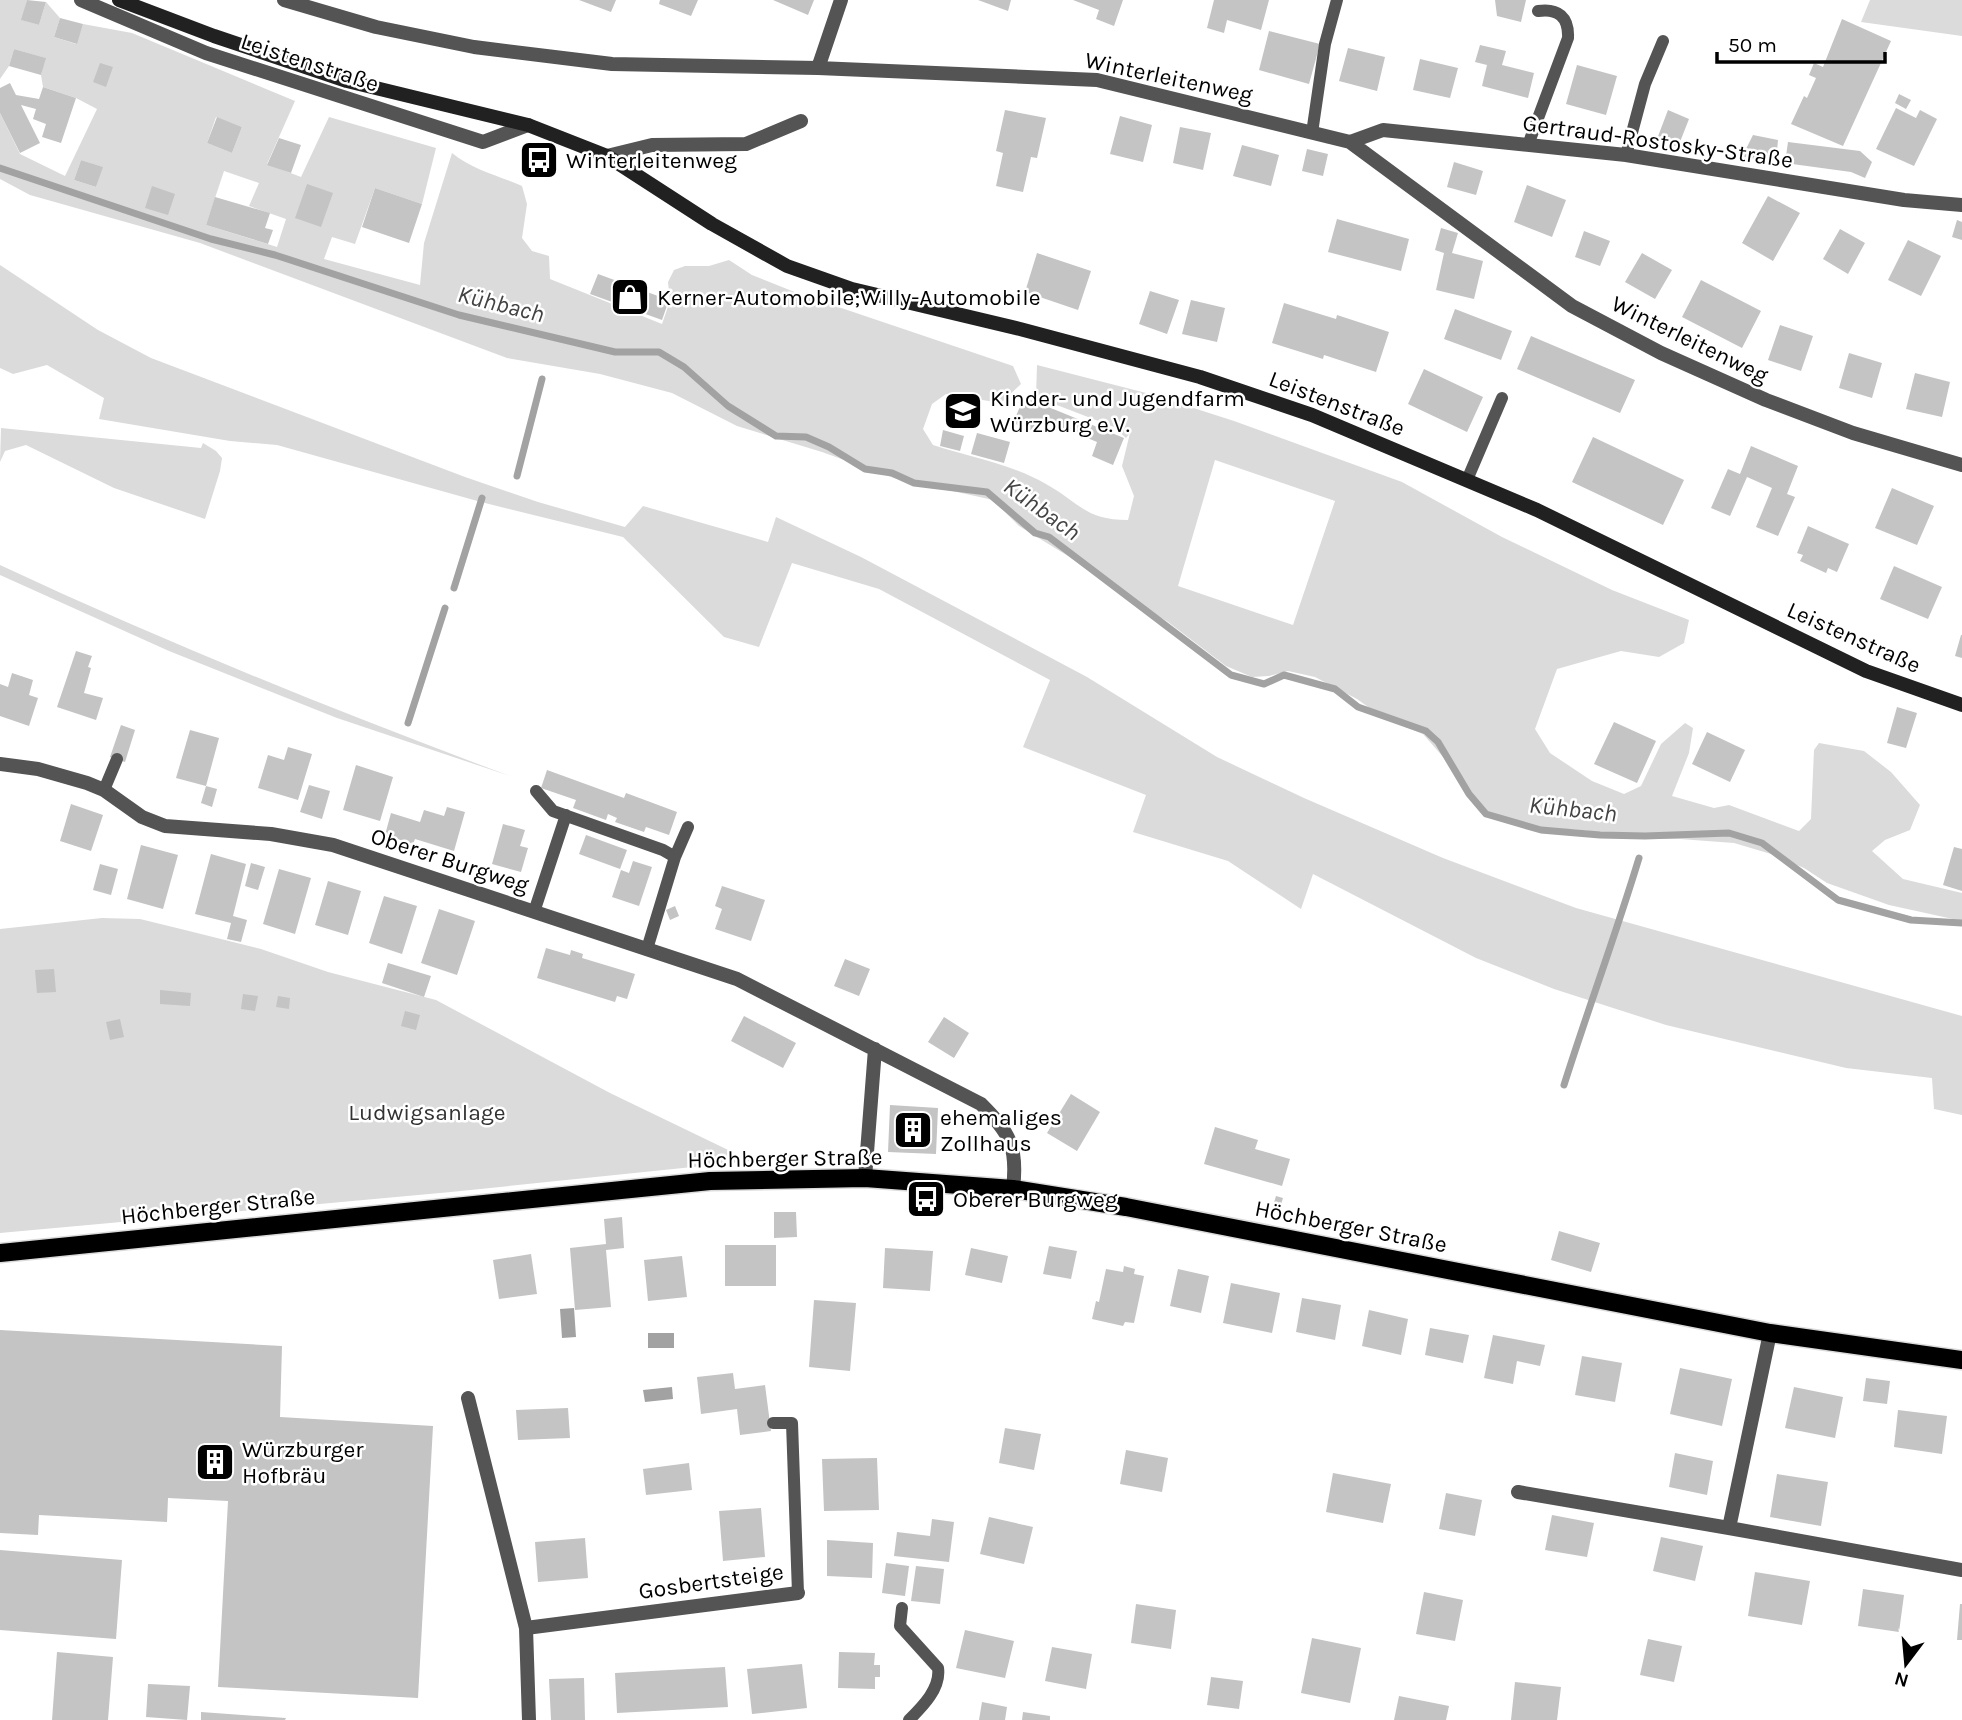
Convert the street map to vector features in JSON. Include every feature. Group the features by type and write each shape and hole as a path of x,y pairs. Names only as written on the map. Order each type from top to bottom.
{"main road":[{"name":"Leistenstraße","path":"119,0 214,36 347,81 528,125 607,156 712,225 787,266 852,289 1020,329 1199,377 1312,415 1537,510 1866,671 1962,705"},
{"name":"Höchberger Straße","path":"0,1253 709,1181 865,1178 1013,1189 1126,1207 1770,1333 1962,1360"}],"street":[{"name":"Leistenstraße","path":"81,0 206,53 483,142 528,125"},
{"name":"Winterleitenweg","path":"284,0 376,27 450,42 598,63 1097,79 1350,142 1572,306 1661,353 1766,400 1853,433 1962,465"},
{"path":"818,68 841,0"},
{"path":"607,156 652,145 746,144 801,121"},
{"name":"Gertraud-Rostosky-Straße","path":"1350,142 1383,130 1626,155 1904,200 1962,205"},
{"name":"Oberer Burgweg","path":"0,764 38,769 87,783 104,790 142,817 166,826 271,834 333,845 737,979 981,1104 1003,1126 1012,1144 1016,1164 1013,1189"},
{"path":"865,1178 875,1049"},
{"path":"1729,1528 1770,1333"},
{"path":"468,1398 526,1628 529,1720"},
{"path":"1518,1493 1962,1570"},
{"name":"Gosbertsteige","path":"526,1628 798,1593"}],"lane":[{"path":"1312,133 1325,44 1337,0"},
{"path":"1528,145 1568,37 1569,26 1562,15 1550,9 1538,11"},
{"path":"1626,155 1645,84 1663,40"},
{"path":"1467,480 1502,398"},
{"path":"104,790 117,759"},
{"path":"536,791 554,810 663,850 675,857"},
{"path":"534,912 566,815"},
{"path":"648,949 675,857 688,827"},
{"name":"Gosbertsteige","path":"772,1423 792,1423 798,1593"},
{"path":"902,1608 900,1626 938,1668 939,1678 921,1708 909,1720"}],"green space":[{"path":"0,0 27,0 22,20 39,25 46,2 60,18 54,37 76,44 83,24 132,33 295,101 267,164 301,177 329,117 436,148 422,204 375,188 355,244 332,237 324,259 420,285 424,243 452,153 477,168 522,186 527,204 522,238 532,251 549,256 550,279 662,324 670,301 668,282 674,270 685,266 709,266 729,260 752,275 797,293 1013,366 1021,384 1001,403 946,394 932,404 923,429 933,445 1019,471 1058,491 1092,514 1102,517 1128,520 1134,496 1122,466 1130,433 1126,438 1114,427 1036,397 1037,365 1150,394 1234,421 1402,482 1502,537 1612,590 1689,620 1684,643 1659,657 1621,651 1557,669 1535,729 1550,753 1592,781 1624,794 1641,786 1661,744 1685,723 1693,728 1689,753 1672,796 1714,808 1729,805 1799,831 1811,819 1814,750 1819,743 1864,751 1891,772 1920,805 1910,830 1885,840 1872,851 1903,879 1962,893 1962,921 1889,905 1827,883 1804,868 1771,854 1734,843 1632,839 1583,830 1523,827 1494,819 1464,790 1444,758 1423,734 1385,719 1357,699 1315,677 1288,671 1252,677 1226,666 1168,622 1019,526 993,500 894,478 737,426 672,393 600,374 507,358 200,243 30,195 0,179 0,113 20,154 65,176 97,109 76,98 43,87 41,75 45,58 14,49 9,66 0,79","holes":["216,117 242,127 232,153 207,143","81,160 102,167 96,187 74,180","224,171 259,183 249,206 286,219 277,247 206,225","1215,460 1335,501 1293,625 1178,586"]},
{"path":"1870,0 1962,0 1962,36 1861,22"},
{"path":"0,265 98,330 151,358 538,502 625,527 643,506 768,542 776,517 861,557 1087,677 1217,757 1443,858 1576,908 1962,1016 1962,1115 1934,1109 1932,1078 1846,1068 1666,1025 1554,989 1476,958 1313,874 1301,909 1228,861 1133,832 1146,795 1023,747 1050,680 879,589 792,563 759,647 724,637 623,537 481,502 277,445 230,441 99,419 104,398 47,365 13,374 0,368"},
{"path":"1,428 201,448 203,443 222,458 205,519 114,488 26,445 5,451 0,462"},
{"path":"0,565 253,676 510,776 337,718 169,651 0,575"},
{"name":"Ludwigsanlage","path":"102,918 140,919 189,931 436,1000 610,1093 751,1161 451,1192 0,1233 0,929"}],"shaded area":[{"path":"574,1308 576,1337 562,1338 560,1309"},
{"path":"648,1333 674,1333 674,1348 648,1348"},
{"path":"672,1387 673,1399 645,1402 643,1390"}],"building":[{"path":"27,0 46,2 39,25 21,20"},
{"path":"579,0 616,0 611,12"},
{"path":"660,0 698,0 691,16 659,4"},
{"path":"773,0 814,0 808,15"},
{"path":"978,0 1011,0 1008,11"},
{"path":"1073,0 1123,0 1114,26 1096,19 1099,10"},
{"path":"1214,0 1269,0 1261,30 1227,20 1224,33 1207,28"},
{"path":"1495,0 1526,0 1521,22 1497,16"},
{"path":"60,18 83,24 77,44 54,37"},
{"path":"1842,19 1891,41 1843,146 1791,124 1816,78 1809,75 1814,63 1823,67"},
{"path":"1269,31 1320,44 1309,84 1259,70"},
{"path":"1480,45 1506,51 1502,65 1534,73 1528,98 1482,86 1487,65 1475,62"},
{"path":"1348,48 1385,57 1377,91 1339,81"},
{"path":"14,49 46,58 41,75 9,66"},
{"path":"1420,59 1458,68 1450,98 1413,90"},
{"path":"100,63 113,67 106,87 93,82"},
{"path":"1577,65 1617,76 1606,115 1566,104"},
{"path":"10,83 16,95 39,99 43,87 76,98 61,143 42,137 46,124 33,119 36,109 21,105 40,143 20,153 0,113 0,88"},
{"path":"1899,94 1911,100 1906,109 1895,103"},
{"path":"1896,108 1916,118 1920,110 1937,119 1914,166 1876,149"},
{"path":"1005,110 1046,118 1037,158 1031,157 1023,192 996,186 1003,153 996,151"},
{"path":"1668,110 1689,119 1678,147 1657,139"},
{"path":"1120,116 1152,125 1143,162 1110,154"},
{"path":"217,117 242,127 232,153 207,143"},
{"path":"1180,127 1211,133 1203,170 1173,163"},
{"path":"1753,135 1778,140 1776,162 1742,157"},
{"path":"279,138 301,145 291,173 267,165"},
{"path":"1788,142 1860,151 1872,162 1865,178 1851,172 1785,163"},
{"path":"1242,145 1279,155 1271,186 1233,176"},
{"path":"1307,149 1328,154 1323,176 1302,171"},
{"path":"81,160 103,167 96,187 74,180"},
{"path":"1454,162 1483,171 1476,195 1447,187"},
{"path":"307,184 333,193 321,227 295,218"},
{"path":"1527,185 1566,200 1552,237 1514,222"},
{"path":"152,186 175,194 168,215 145,208"},
{"path":"375,188 422,204 409,243 362,227"},
{"path":"1768,196 1800,213 1773,261 1742,243"},
{"path":"215,197 270,213 265,228 273,230 268,244 206,225"},
{"path":"1337,219 1409,239 1401,271 1328,252"},
{"path":"1957,220 1962,222 1962,240 1952,237"},
{"path":"1441,228 1458,233 1452,253 1483,261 1474,299 1436,290 1444,253 1435,250"},
{"path":"1840,229 1865,243 1848,274 1823,259"},
{"path":"1584,231 1610,241 1600,266 1575,257"},
{"path":"1908,240 1941,256 1921,296 1888,280"},
{"path":"1037,253 1091,271 1078,310 1025,292"},
{"path":"1642,253 1672,270 1655,299 1625,282"},
{"name":"Kerner-Automobile;Willy-Automobile","path":"598,274 669,300 662,320 590,294"},
{"path":"1701,280 1761,311 1742,348 1682,317"},
{"path":"1150,291 1179,300 1167,334 1139,324"},
{"path":"1191,300 1225,308 1217,342 1182,334"},
{"path":"1284,303 1336,319 1337,315 1389,332 1376,372 1324,355 1323,359 1272,343"},
{"path":"1455,309 1512,331 1501,360 1444,339"},
{"path":"1780,325 1813,336 1801,371 1768,360"},
{"path":"1531,336 1635,380 1620,413 1517,369"},
{"path":"1849,353 1882,363 1872,398 1839,388"},
{"path":"1424,369 1483,397 1467,432 1408,404"},
{"path":"1915,373 1950,382 1942,417 1906,409"},
{"path":"1024,397 1124,438 1113,465 1092,456 1097,442 1041,419 1036,432 1013,423"},
{"path":"943,430 964,436 960,451 940,446"},
{"path":"977,433 1010,442 1004,463 971,454"},
{"path":"1593,437 1684,480 1663,525 1572,482"},
{"path":"1751,446 1798,466 1787,494 1795,497 1778,536 1756,527 1772,488 1747,477 1730,516 1711,508 1728,469 1740,474"},
{"path":"1892,488 1934,506 1917,545 1875,528"},
{"path":"1808,526 1849,544 1837,572 1828,568 1826,573 1800,561 1803,555 1797,553"},
{"path":"1894,566 1942,587 1928,619 1880,599"},
{"path":"1962,635 1962,658 1955,656"},
{"path":"76,651 92,656 84,693 103,698 96,720 57,707"},
{"path":"12,673 33,680 29,695 38,698 29,726 0,716 0,684 8,687"},
{"path":"1897,707 1917,713 1906,748 1887,743"},
{"path":"1614,722 1656,741 1637,783 1594,764"},
{"path":"121,725 135,730 125,762 110,757"},
{"path":"190,730 219,738 206,786 176,778"},
{"path":"1707,732 1745,750 1730,782 1692,764"},
{"path":"288,747 312,754 298,800 258,788 268,755 284,760"},
{"path":"356,765 393,777 380,821 343,810"},
{"path":"547,770 624,798 626,793 677,812 669,835 646,827 644,832 615,822 617,818 608,814 606,820 573,808 576,800 541,788"},
{"path":"309,785 330,791 322,819 300,812"},
{"path":"206,786 217,789 212,807 201,803"},
{"path":"71,804 103,815 91,851 60,841"},
{"path":"447,807 465,812 454,851 415,839 413,844 385,835 391,813 420,822 424,810 444,816"},
{"path":"503,824 525,830 520,846 528,848 521,872 492,864"},
{"path":"586,835 627,850 620,869 579,854"},
{"path":"141,845 178,855 163,909 127,899"},
{"path":"1954,847 1962,849 1962,891 1943,885"},
{"path":"211,854 246,864 233,916 247,920 241,942 227,939 231,923 195,914"},
{"path":"633,861 652,867 639,906 612,897 621,870 629,873"},
{"path":"251,863 265,867 258,890 245,886"},
{"path":"100,864 118,869 111,895 93,890"},
{"path":"279,869 311,878 295,934 263,924"},
{"path":"328,881 361,891 348,935 315,925"},
{"path":"722,886 765,900 751,941 715,929 722,909 715,906"},
{"path":"384,896 417,906 402,954 369,943"},
{"path":"675,906 679,916 670,920 666,910"},
{"path":"439,909 475,921 457,975 421,963"},
{"path":"546,948 570,955 571,950 583,954 582,958 635,974 627,999 617,996 615,1002 537,978"},
{"path":"845,959 870,969 859,996 834,986"},
{"path":"388,963 431,976 424,997 382,983"},
{"path":"54,969 56,992 37,993 35,970"},
{"path":"160,990 191,993 190,1006 160,1004"},
{"path":"243,994 258,996 255,1011 241,1009"},
{"path":"278,996 290,998 289,1009 276,1007"},
{"path":"405,1011 420,1015 416,1030 401,1026"},
{"path":"744,1016 796,1043 783,1068 731,1041"},
{"path":"944,1017 969,1033 954,1058 928,1042"},
{"path":"120,1019 124,1037 110,1040 106,1022"},
{"path":"1071,1094 1100,1112 1077,1151 1047,1133"},
{"name":"ehemaliges Zollhaus","path":"890,1105 938,1108 936,1154 888,1152"},
{"path":"1215,1127 1258,1140 1255,1149 1290,1159 1282,1186 1204,1164"},
{"path":"1276,1196 1283,1198 1279,1211 1272,1209"},
{"path":"774,1212 796,1212 797,1237 774,1238"},
{"path":"622,1217 624,1248 606,1250 611,1307 575,1310 570,1248 606,1244 604,1219"},
{"path":"1559,1231 1600,1243 1591,1272 1551,1260"},
{"path":"725,1245 776,1245 776,1286 725,1286"},
{"path":"1049,1246 1077,1251 1071,1279 1043,1274"},
{"path":"885,1248 933,1251 930,1291 883,1288"},
{"path":"971,1248 1008,1256 1002,1283 965,1275"},
{"path":"531,1254 537,1294 499,1299 493,1260"},
{"path":"682,1256 687,1297 648,1301 644,1260"},
{"path":"1124,1266 1135,1269 1134,1274 1144,1276 1134,1323 1125,1322 1123,1326 1092,1319 1096,1301 1099,1302 1106,1269 1123,1272"},
{"path":"1178,1269 1209,1276 1201,1313 1170,1306"},
{"path":"1231,1283 1280,1293 1272,1333 1223,1323"},
{"path":"1302,1298 1341,1305 1335,1340 1296,1332"},
{"path":"814,1300 856,1303 850,1371 809,1367"},
{"path":"1369,1310 1408,1319 1401,1355 1362,1346"},
{"path":"1430,1328 1469,1335 1463,1363 1425,1355"},
{"name":"Würzburger Hofbräu","path":"0,1330 282,1346 280,1417 433,1426 418,1698 218,1687 228,1501 168,1498 167,1522 39,1515 38,1535 0,1533"},
{"path":"1493,1335 1545,1345 1540,1366 1517,1361 1513,1384 1484,1378"},
{"path":"1582,1356 1622,1363 1615,1402 1575,1395"},
{"path":"1680,1368 1732,1379 1722,1426 1670,1414"},
{"path":"733,1373 735,1389 765,1385 771,1431 740,1435 737,1409 701,1414 697,1377"},
{"path":"1866,1378 1890,1381 1887,1404 1863,1401"},
{"path":"1794,1387 1843,1397 1835,1438 1785,1428"},
{"path":"568,1408 570,1438 518,1440 516,1410"},
{"path":"1898,1410 1947,1416 1942,1454 1894,1447"},
{"path":"1005,1428 1041,1434 1034,1470 999,1463"},
{"path":"1126,1450 1168,1458 1162,1492 1120,1484"},
{"path":"1675,1453 1713,1461 1707,1495 1669,1487"},
{"path":"877,1458 879,1510 824,1511 822,1459"},
{"path":"689,1463 692,1490 646,1495 643,1469"},
{"path":"1333,1473 1391,1484 1383,1523 1326,1512"},
{"path":"1777,1474 1828,1482 1821,1526 1770,1517"},
{"path":"1446,1493 1482,1500 1475,1536 1439,1529"},
{"path":"761,1508 765,1557 723,1561 719,1511"},
{"path":"1552,1515 1594,1523 1587,1557 1545,1550"},
{"path":"989,1517 1033,1527 1024,1564 980,1554"},
{"path":"932,1519 954,1522 949,1562 894,1556 897,1532 930,1536"},
{"path":"1661,1537 1703,1546 1695,1581 1653,1571"},
{"path":"585,1538 588,1578 538,1582 535,1542"},
{"path":"827,1540 873,1543 872,1578 827,1576"},
{"path":"0,1550 122,1560 116,1639 0,1630"},
{"path":"886,1563 909,1566 905,1596 882,1593"},
{"path":"916,1566 944,1569 940,1604 911,1601"},
{"path":"1755,1572 1810,1581 1802,1625 1748,1616"},
{"path":"1863,1589 1904,1595 1899,1632 1858,1626"},
{"path":"1424,1592 1463,1600 1455,1641 1416,1634"},
{"path":"1136,1604 1176,1610 1171,1649 1131,1643"},
{"path":"1960,1604 1962,1640 1957,1640"},
{"path":"965,1630 1014,1641 1005,1678 956,1668"},
{"path":"1312,1638 1361,1648 1350,1703 1301,1693"},
{"path":"1648,1639 1682,1646 1674,1682 1640,1675"},
{"path":"1052,1647 1092,1654 1086,1689 1045,1681"},
{"path":"57,1652 113,1657 108,1720 52,1720"},
{"path":"839,1652 875,1653 874,1665 880,1665 880,1677 875,1677 875,1689 838,1688"},
{"path":"802,1664 807,1708 752,1714 747,1669"},
{"path":"725,1667 728,1707 617,1713 615,1673"},
{"path":"1211,1677 1243,1681 1239,1709 1207,1705"},
{"path":"584,1678 585,1720 551,1720 549,1679"},
{"path":"1515,1682 1561,1687 1557,1720 1511,1720"},
{"path":"148,1684 190,1686 187,1720 146,1717"},
{"path":"1399,1696 1449,1706 1446,1720 1394,1720"},
{"path":"982,1702 1007,1707 1005,1720 979,1720"},
{"path":"201,1712 286,1718 201,1720"},
{"path":"1023,1712 1050,1716 1050,1720 1022,1720"}],"waterway":[{"name":"Kühbach","path":"0,168 211,239 275,255 459,315 615,352 659,352 684,367 728,406 776,436 806,437 829,447 865,469 892,473 914,483 987,492 1035,533 1049,537 1231,675 1264,684 1284,675 1335,689 1358,707 1426,731 1438,742 1469,794 1486,814 1541,830 1600,835 1729,833 1762,843 1838,900 1911,920 1962,923"},
{"path":"517,476 542,379"},
{"path":"454,588 482,498"},
{"path":"408,723 445,608"},
{"path":"1564,1085 1639,858"}],"place":[{"name":"Winterleitenweg","path":"539,160"},
{"name":"Kerner-Automobile;Willy-Automobile","path":"630,297"},
{"name":"Kinder- und Jugendfarm Würzburg e.V.","path":"963,411"},
{"name":"ehemaliges Zollhaus","path":"913,1130"},
{"name":"Oberer Burgweg","path":"926,1199"},
{"name":"Würzburger Hofbräu","path":"215,1462"}]}
